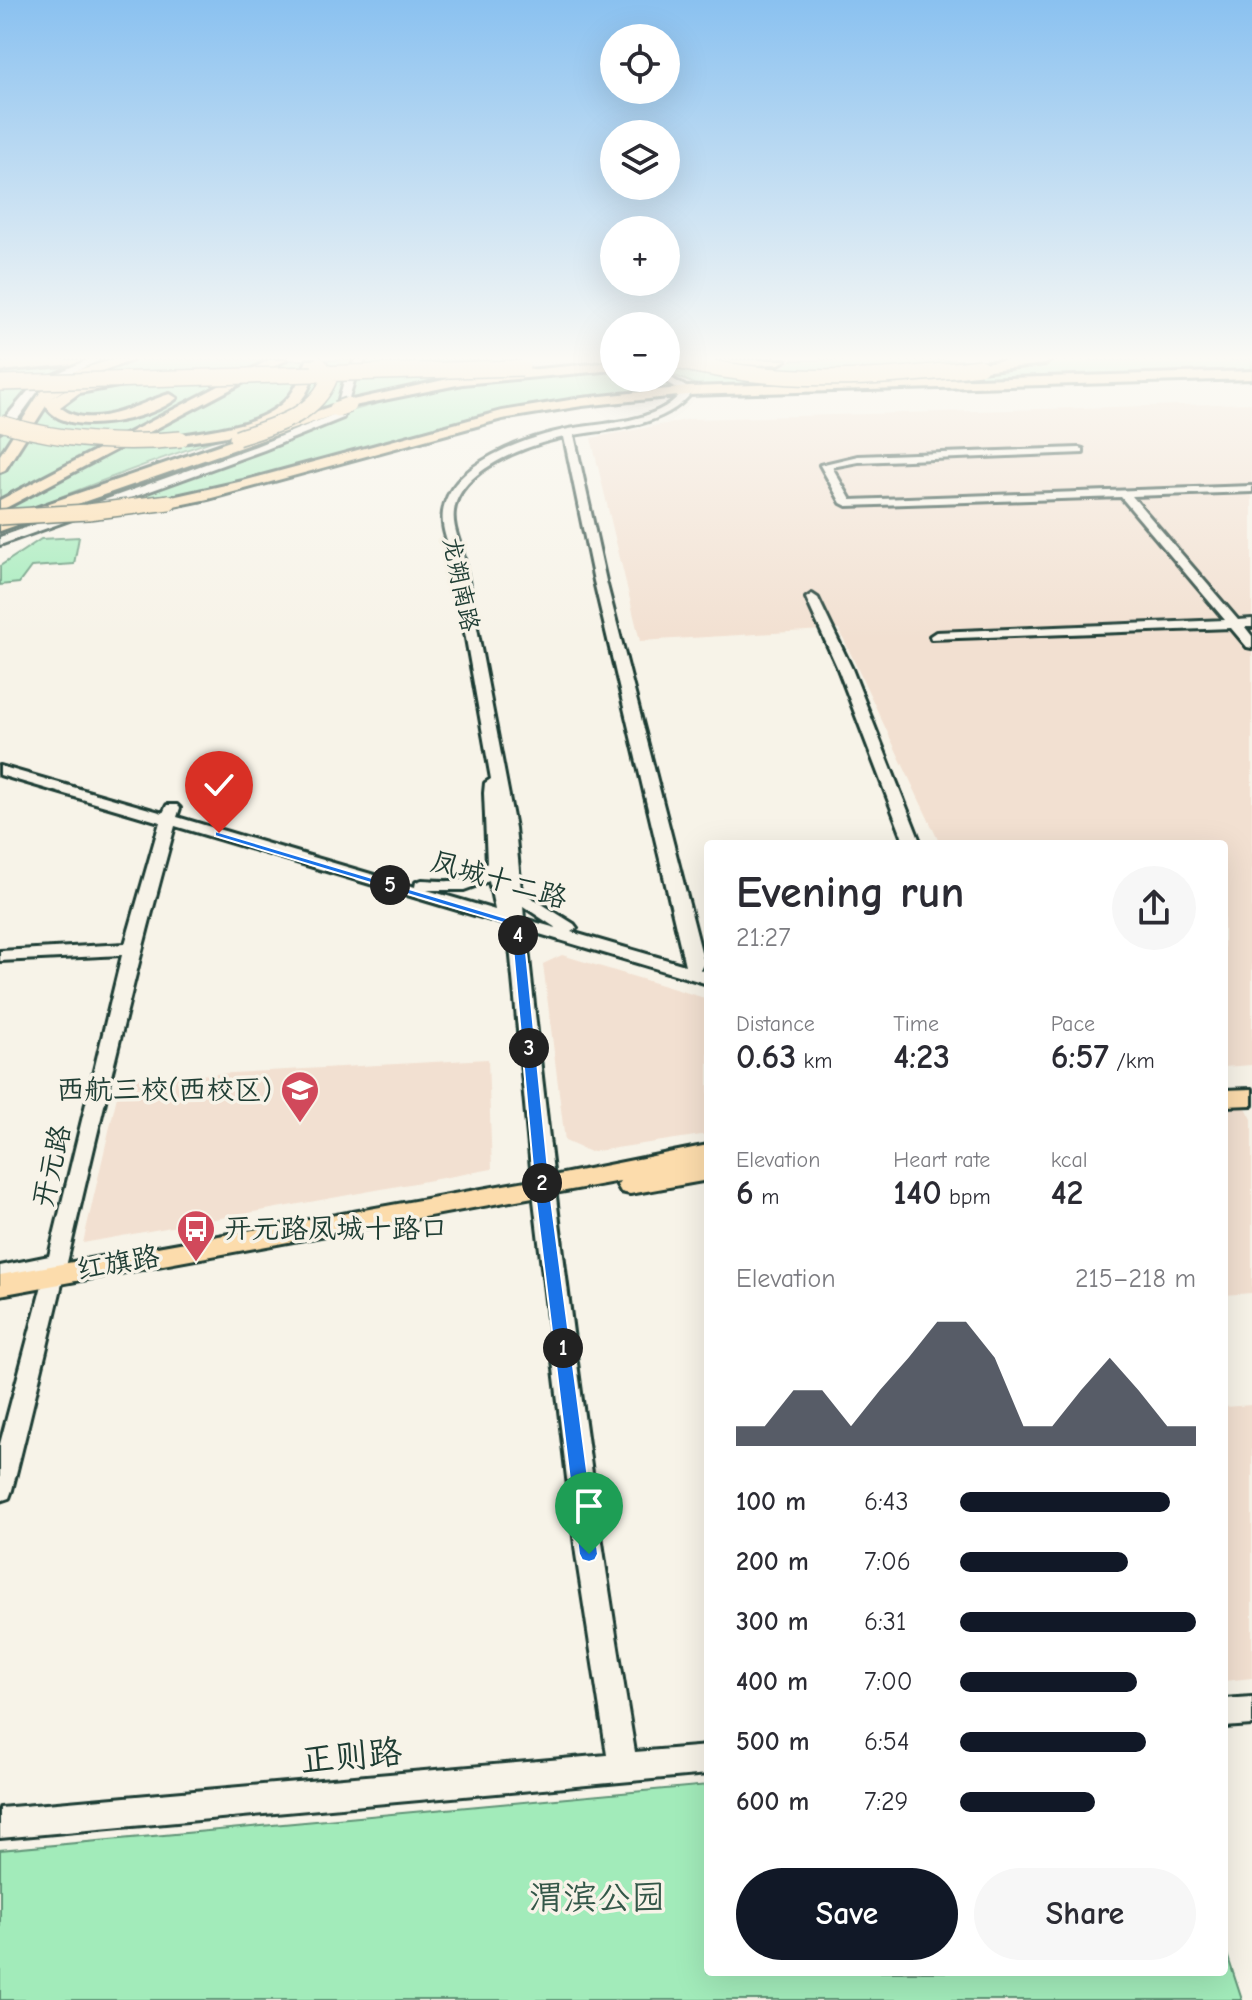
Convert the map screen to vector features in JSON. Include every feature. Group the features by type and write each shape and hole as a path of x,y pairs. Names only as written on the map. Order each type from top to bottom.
{"highway":[{"path":"0,494 78,453"},
{"path":"0,506 101,453"},
{"path":"0,526 140,470 191,453"},
{"path":"0,526 209,453"},
{"path":"0,517 88,512 169,502 258,484 361,453"}],"main road":[{"path":"1228,1086 1252,1085"},
{"path":"1228,1098 1252,1097"},
{"name":"红旗路","path":"543,1194 704,1155"},
{"name":"红旗路","path":"0,1285 543,1194 704,1172"},
{"name":"红旗路","path":"0,1300 55,1276"}],"street":[{"path":"0,541 44,527 94,505 251,453"},
{"name":"龙朔南路","path":"505,453 462,481 451,498 448,520 457,554 495,772 501,789 514,893 512,916"},
{"path":"573,453 600,581 698,967"},
{"path":"1015,453 858,459 825,465 847,503 1252,489"},
{"path":"1124,494 1252,644"},
{"path":"812,598 845,669 911,840"},
{"path":"936,636 1252,623"},
{"name":"凤城十二路","path":"0,761 512,916 698,967"},
{"name":"凤城十二路","path":"0,770 171,813 422,885 512,916 568,928 698,967"},
{"name":"龙朔南路","path":"495,772 490,794 496,862 512,916 543,1194 589,1554 623,1768"},
{"name":"开元路","path":"0,1490 55,1276 132,949 171,813"},
{"path":"422,885 461,887 473,884 488,878 496,862"},
{"path":"514,893 568,928"},
{"path":"0,956 132,949"},
{"path":"0,1274 55,1276"},
{"path":"1228,1713 1252,1711"},
{"name":"正则路","path":"0,1823 704,1760"}],"shaded area":[{"path":"595,453 1252,453 1252,1065 1228,1067 1228,840 938,840 839,629 640,641"},
{"path":"562,955 704,998 704,1135 590,1152 565,1141 543,964"},
{"name":"西航三校(西校区)","path":"488,1059 492,1169 83,1243 121,1079"},
{"path":"1245,1106 1252,1119 1252,1293 1228,1295 1228,1108"},
{"path":"1252,1405 1252,1678 1228,1681 1228,1407"}],"green space":[{"path":"0,453 176,453 127,471 0,521"},
{"path":"227,453 347,453 211,491 65,511"},
{"path":"79,537 74,564 31,567 19,583 0,585 0,566 41,539"},
{"name":"渭滨公园","path":"704,1785 704,1976 1228,1976 1228,1957 1242,2000 0,2000 0,1850"}],"place":[{"name":"西航三校(西校区)","path":"300,1124"},
{"name":"开元路凤城十路口","path":"196,1263"}],"route":[{"path":"219,833 517,923 544,1200 589,1554"}]}
